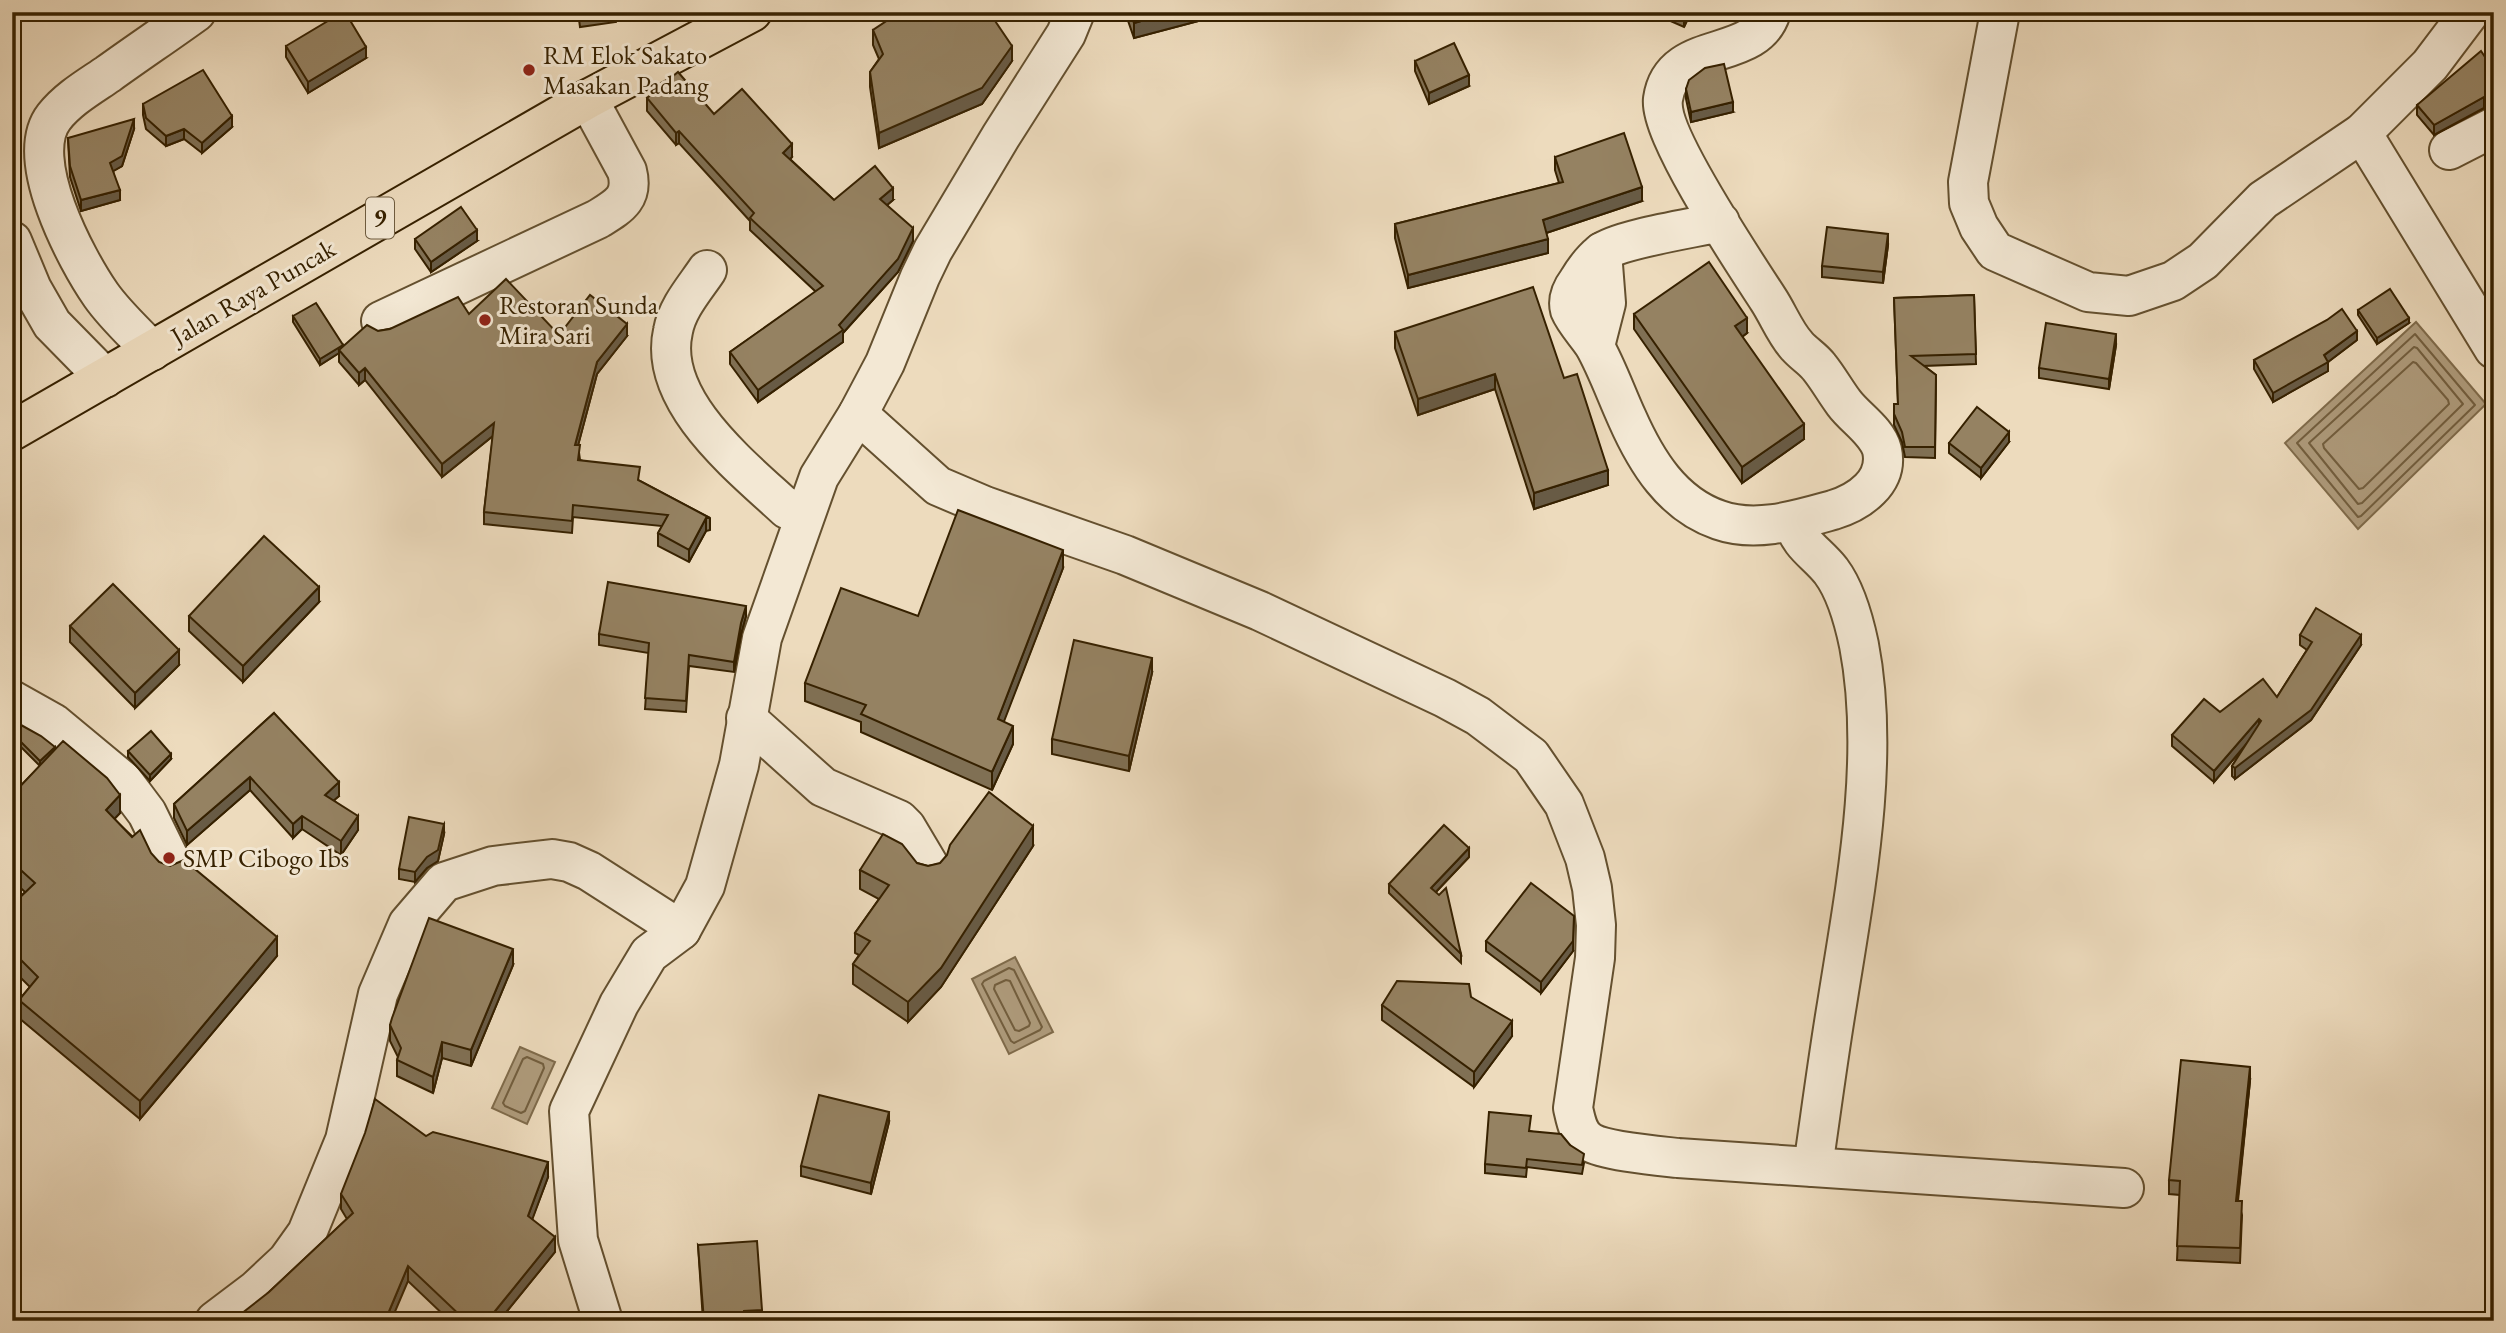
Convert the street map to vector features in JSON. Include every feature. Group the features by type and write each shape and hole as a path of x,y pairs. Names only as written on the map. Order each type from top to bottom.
{"highway":[{"name":"Jalan Raya Puncak","path":"12,431 588,99 752,12"}],"street":[{"path":"152,351 101,296 69,239 48,183 44,162 45,134 52,120 79,94 196,12"},
{"path":"603,1321 578,1240 569,1111 619,1004 649,954 681,930 705,886 738,765 762,638 819,477 858,414 885,363 933,250 1066,34 1075,12"},
{"path":"1720,222 1625,243 1602,252 1571,291 1570,309 1595,346 1640,448 1662,481 1698,510 1733,525 1746,526 1793,522 1840,508 1870,492 1882,469 1882,451 1876,437 1844,404 1818,365 1790,338 1678,149 1668,126 1663,100 1668,84 1677,72 1693,59 1751,40 1762,31 1771,12"},
{"path":"2000,12 1968,182 1969,203 1979,227 1995,251 2088,292 2129,296 2173,281 2203,261 2263,200 2362,133 2430,65 2470,12"},
{"path":"381,321 616,208 629,192 630,184 626,171 588,99"},
{"path":"2449,150 2494,127"},
{"path":"2362,133 2494,349"},
{"path":"12,241 32,289 52,324 105,378"},
{"path":"707,270 684,305 673,330 671,353 677,380 687,402 705,428 742,467 787,509 807,508"},
{"path":"858,414 938,486 985,506 1125,555 1260,611 1445,698 1478,716 1531,756 1564,804 1585,858 1592,888 1596,925 1595,958 1573,1108 1576,1124 1591,1143 1623,1151 1678,1158 2124,1188"},
{"path":"1793,522 1797,536 1832,572 1846,598 1860,654 1866,718 1866,789 1853,906 1814,1167"},
{"path":"12,700 53,723 123,781 147,813 171,862"},
{"path":"746,718 823,787 899,820 928,864"},
{"path":"215,1321 256,1290 287,1261 307,1233 345,1140 378,994 408,924 443,882 493,866 552,859 569,862 589,871 681,930"}],"water":[{"path":"2416,322 2486,404 2358,529 2285,443"},
{"path":"1015,957 1053,1032 1009,1054 972,979"},
{"path":"520,1047 555,1062 527,1124 492,1108"}],"building":[{"path":"343,12 366,47 308,82 286,46"},
{"path":"579,12 616,12 616,14 580,19"},
{"path":"900,12 989,12 1012,46 982,88 879,133 870,72 883,54 873,30"},
{"path":"1130,12 1173,12 1134,23"},
{"path":"1454,43 1469,75 1429,93 1415,61"},
{"path":"2481,51 2489,63 2494,60 2494,97 2484,97 2434,125 2417,105"},
{"path":"1724,64 1733,102 1691,112 1686,89 1689,80 1705,68"},
{"path":"203,70 232,116 202,143 184,129 166,136 146,118 143,104"},
{"path":"678,72 714,114 742,89 792,144 783,153 834,200 875,166 893,188 880,199 913,228 898,259 839,325 843,330 758,390 730,352 823,286 750,218 754,213 679,131 676,133 647,98"},
{"path":"134,119 122,156 110,163 120,190 81,200 70,166 68,138"},
{"path":"1624,133 1642,187 1543,220 1548,239 1408,275 1395,224 1563,182 1555,157"},
{"path":"461,207 477,230 431,262 415,239"},
{"path":"1827,227 1888,234 1883,272 1822,266"},
{"path":"1709,262 1747,318 1735,326 1804,424 1742,467 1634,314"},
{"path":"506,279 559,335 590,295 627,324 597,362 575,445 580,445 578,460 640,467 638,480 710,518 706,518 689,550 658,533 668,515 573,505 572,521 484,512 494,423 442,464 365,368 359,373 339,350 367,325 378,331 390,329 458,297 469,314"},
{"path":"1533,287 1564,378 1577,374 1608,470 1534,493 1495,374 1418,399 1395,332"},
{"path":"2390,289 2409,318 2377,338 2358,310"},
{"path":"1974,295 1976,354 1911,356 1936,375 1935,447 1905,447 1894,414 1894,404 1898,404 1894,298"},
{"path":"316,303 343,345 320,359 293,316"},
{"path":"2342,309 2357,331 2324,355 2328,362 2273,393 2254,360"},
{"path":"2046,323 2116,334 2109,379 2039,368"},
{"path":"1977,407 2009,432 1981,468 1949,443"},
{"path":"958,510 1063,550 998,719 1013,726 992,772 861,714 866,705 805,683 841,588 918,616"},
{"path":"264,536 319,587 243,666 189,616"},
{"path":"608,582 746,606 734,662 689,655 686,701 645,698 649,643 599,634"},
{"path":"113,584 179,650 135,693 70,626"},
{"path":"2316,608 2361,635 2311,710 2235,768 2232,766 2261,721 2259,719 2214,771 2172,735 2204,699 2220,712 2263,679 2277,697 2312,642 2300,635"},
{"path":"1074,640 1152,658 1129,756 1052,739"},
{"path":"274,713 339,782 325,795 358,816 341,841 302,816 293,824 250,777 187,831 174,804"},
{"path":"21,725 55,747 40,761 13,734"},
{"path":"151,731 171,754 150,775 128,751"},
{"path":"63,741 107,778 120,795 106,810 132,837 140,830 151,853 159,862 170,866 184,860 277,937 140,1101 19,1000 38,977 12,951 12,905 35,883 12,862 12,795"},
{"path":"989,792 1033,826 941,968 908,1002 853,964 870,941 855,933 889,885 860,870 883,834 902,844 917,863 928,866 940,863"},
{"path":"409,817 444,824 438,850 427,857 415,872 399,869"},
{"path":"1444,825 1469,848 1431,888 1439,895 1446,888 1461,954 1389,884"},
{"path":"1531,883 1574,916 1573,941 1541,982 1486,941"},
{"path":"429,918 513,949 471,1050 442,1042 433,1077 397,1060 401,1048 390,1025"},
{"path":"1397,981 1469,984 1471,997 1512,1021 1474,1072 1382,1005"},
{"path":"2181,1060 2250,1067 2236,1201 2242,1201 2240,1248 2177,1246 2180,1181 2169,1180"},
{"path":"819,1095 889,1112 871,1183 801,1166"},
{"path":"375,1099 426,1136 433,1132 548,1162 528,1216 555,1237 487,1321 466,1321 408,1266 385,1321 232,1321 269,1292 353,1213 341,1194"},
{"path":"1489,1112 1531,1116 1529,1131 1561,1134 1570,1145 1584,1154 1582,1165 1527,1159 1526,1168 1485,1164"},
{"path":"757,1241 762,1310 744,1311 744,1321 704,1321 698,1245"}],"place":[{"name":"RM Elok Sakato Masakan Padang","path":"529,70"},
{"name":"Restoran Sunda Mira Sari","path":"485,320"},
{"name":"SMP Cibogo Ibs","path":"169,858"}]}
